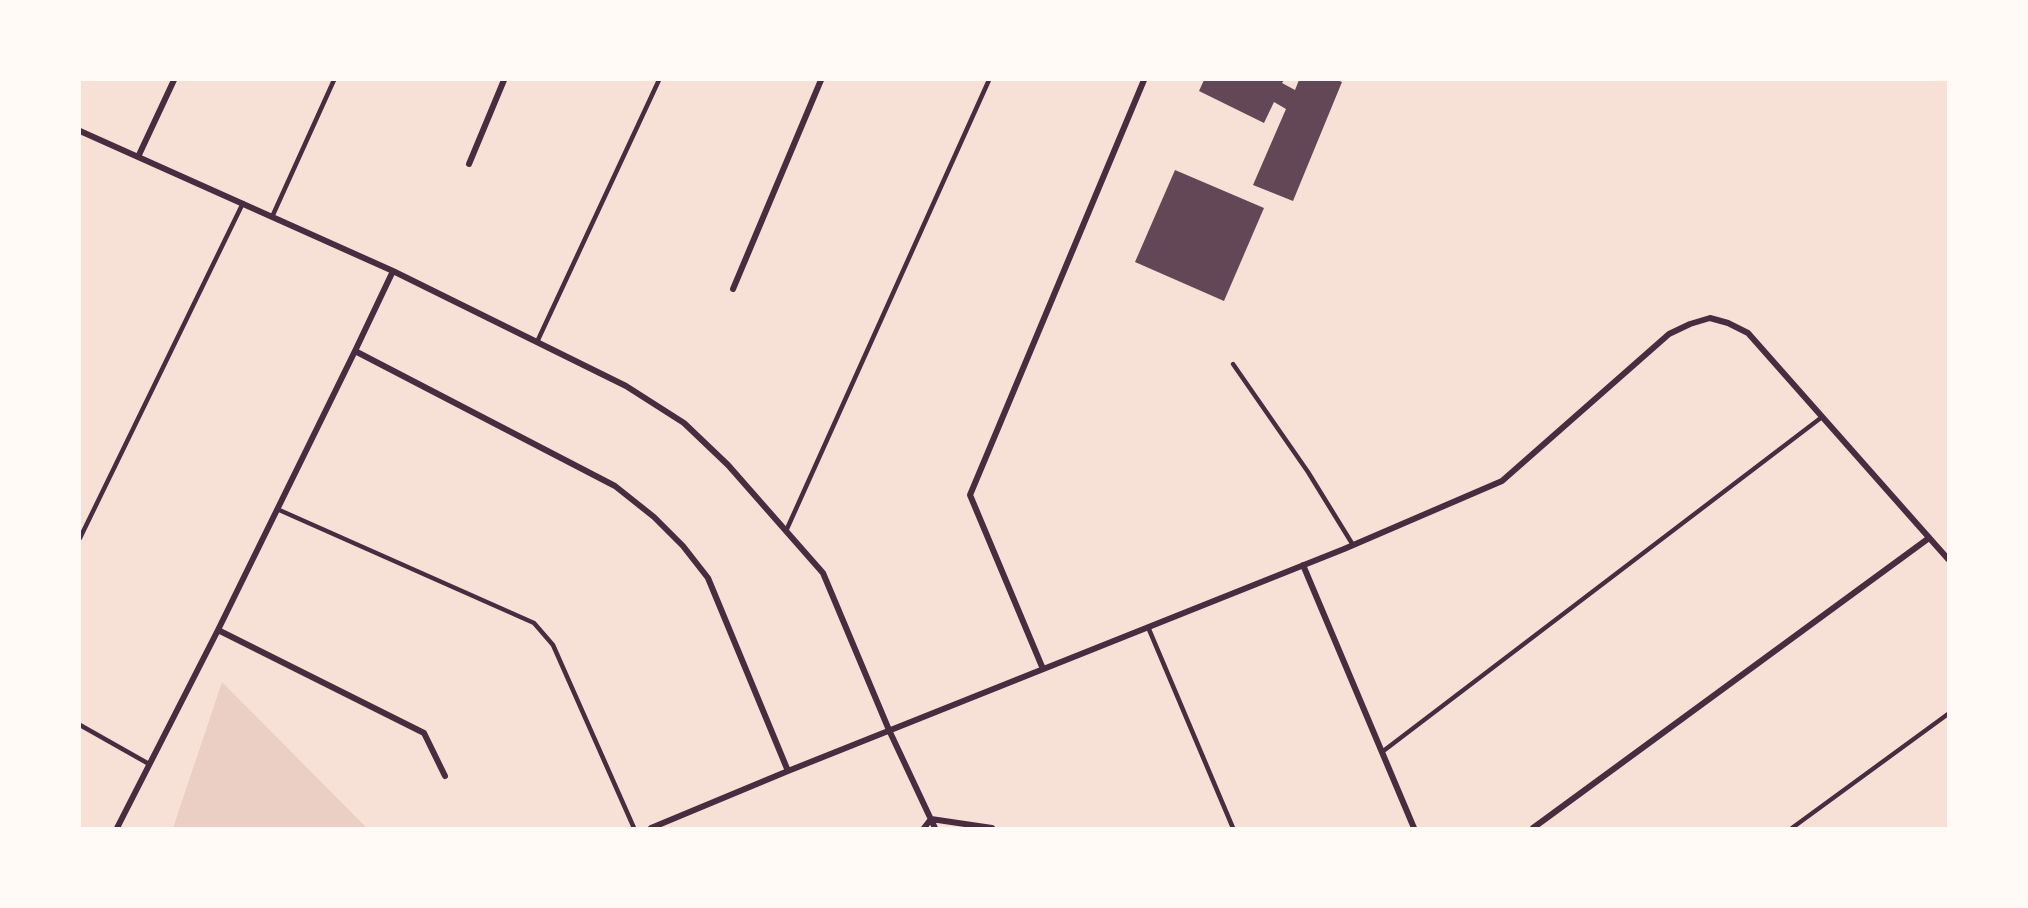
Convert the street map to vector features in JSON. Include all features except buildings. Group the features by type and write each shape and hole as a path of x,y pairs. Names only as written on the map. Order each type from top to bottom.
{"street":[{"path":"138,157 174,80"},
{"path":"469,164 504,80"},
{"path":"733,289 821,80"},
{"path":"1043,669 970,495 1144,80"},
{"path":"80,131 393,271 626,386 684,423 728,465 823,573 889,730 935,828"},
{"path":"117,828 218,630 393,271"},
{"path":"651,828 889,730 1353,545 1502,481 1669,334 1710,318 1728,323 1748,333 1948,559"},
{"path":"355,351 615,486 654,517 683,546 708,578 788,771"},
{"path":"1533,828 1929,538"},
{"path":"1303,565 1414,828"},
{"path":"218,630 424,733 445,776"},
{"path":"924,828 931,819"},
{"path":"931,819 992,828"}],"lane":[{"path":"272,217 334,80"},
{"path":"537,342 659,80"},
{"path":"786,531 989,80"},
{"path":"80,538 243,203"},
{"path":"1233,364 1308,472 1353,545"},
{"path":"1382,752 1822,417"},
{"path":"277,509 534,623 553,645 634,828"},
{"path":"1148,627 1233,828"},
{"path":"1792,828 1948,714"},
{"path":"80,724 149,764"}],"shaded area":[{"path":"222,682 367,828 173,828"}]}
